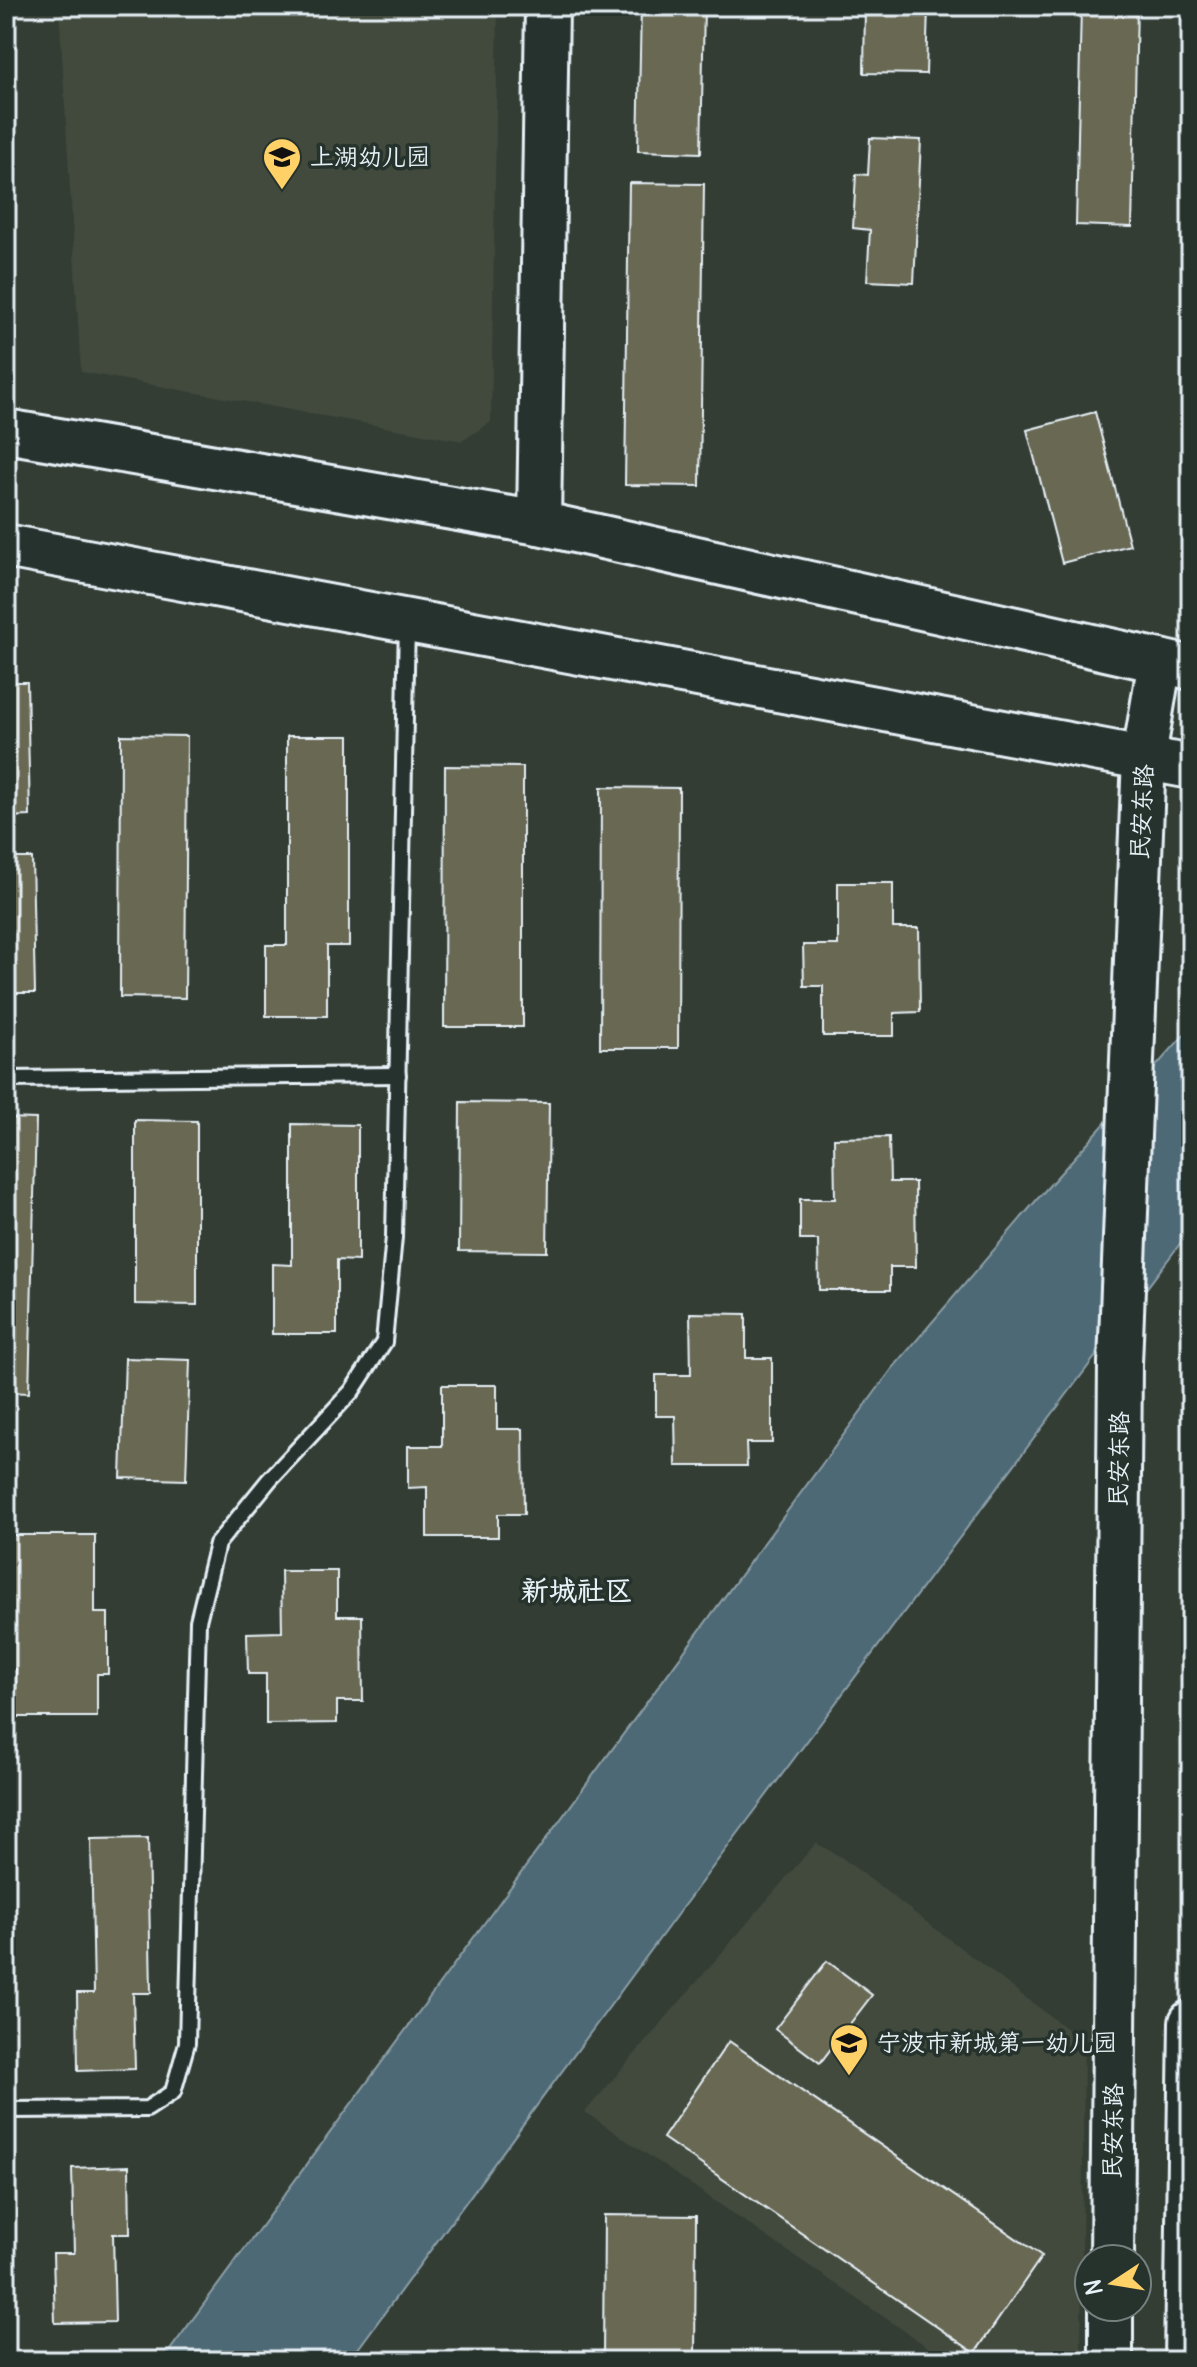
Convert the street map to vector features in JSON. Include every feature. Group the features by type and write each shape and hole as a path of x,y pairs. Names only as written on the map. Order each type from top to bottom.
{"main road":[{"path":"539,523 547,6"},
{"path":"6,431 539,523 1176,664"},
{"path":"6,546 1191,767"},
{"name":"民安东路","path":"1112,2243 1120,1364 1131,1065 1144,756 1176,664"},
{"path":"1186,2361 1191,2022"},
{"path":"1111,2323 1111,2361"}],"lane":[{"path":"6,2110 147,2109 173,2092 187,2043 198,1621 217,1544 269,1480 352,1391 384,1342 394,1237 407,620"},
{"path":"6,1079 398,1075"}],"shaded area":[{"name":"上湖幼儿园","path":"59,6 365,6 462,10 468,6 498,6 491,422 462,441 81,372"},
{"name":"宁波市新城第一幼儿园","path":"816,1843 841,1857 1084,2042 1082,2243 1073,2243 1073,2323 1081,2323 1081,2361 948,2361 585,2112"}],"water":[{"path":"1191,1027 1191,1229 682,1908 349,2361 162,2361 892,1369 1040,1196"}],"building":[{"path":"641,6 704,6 701,153 638,151"},
{"path":"865,6 928,6 926,74 864,73"},
{"path":"1081,6 1137,6 1132,227 1076,225"},
{"path":"870,138 921,140 914,283 867,281 870,230 853,228 856,174 868,175"},
{"path":"629,183 704,184 700,486 625,485"},
{"path":"1095,412 1130,545 1062,563 1027,430"},
{"path":"6,682 27,682 30,816 6,817"},
{"path":"121,735 187,736 185,998 120,997"},
{"path":"287,736 349,736 349,946 327,946 327,1016 266,1016 266,945 287,945"},
{"path":"445,766 523,767 523,1027 444,1027"},
{"path":"601,787 679,788 678,1048 600,1048"},
{"path":"6,858 32,858 35,993 6,993"},
{"path":"838,883 893,883 893,928 919,928 920,1012 894,1013 894,1036 823,1036 823,986 804,986 803,945 838,945"},
{"path":"460,1102 549,1103 547,1252 459,1251"},
{"path":"6,1118 36,1119 29,1393 6,1392"},
{"path":"135,1120 197,1121 197,1305 135,1304"},
{"path":"292,1124 358,1125 358,1261 337,1260 337,1334 272,1334 272,1264 292,1265"},
{"path":"889,1137 890,1182 915,1182 916,1267 890,1267 890,1290 819,1290 818,1240 800,1240 800,1199 835,1199 834,1138"},
{"path":"690,1313 746,1314 746,1358 772,1358 772,1443 746,1443 747,1466 676,1466 675,1416 656,1416 656,1375 691,1375"},
{"path":"125,1358 190,1360 186,1480 121,1478"},
{"path":"442,1385 497,1385 497,1429 523,1429 524,1514 498,1514 498,1537 427,1537 427,1487 408,1488 408,1446 442,1446"},
{"path":"10,1535 95,1535 95,1613 108,1613 108,1674 97,1674 97,1717 15,1717 16,1669 6,1669"},
{"path":"281,1571 337,1571 337,1616 362,1616 363,1701 337,1701 337,1723 266,1724 266,1674 248,1674 247,1633 282,1632"},
{"path":"148,1838 151,1993 133,1993 135,2069 78,2071 77,1993 94,1993 91,1839"},
{"path":"827,1961 872,1995 820,2063 775,2029"},
{"path":"729,2041 1042,2256 975,2353 663,2138"},
{"path":"129,2166 130,2234 113,2234 115,2322 55,2323 53,2253 74,2253 72,2168"},
{"path":"604,2215 696,2216 695,2361 603,2361"}],"place":[{"name":"上湖幼儿园","path":"282,191"},
{"name":"宁波市新城第一幼儿园","path":"849,2077"}],"district":[{"name":"新城社区","path":"577,1590"}]}
